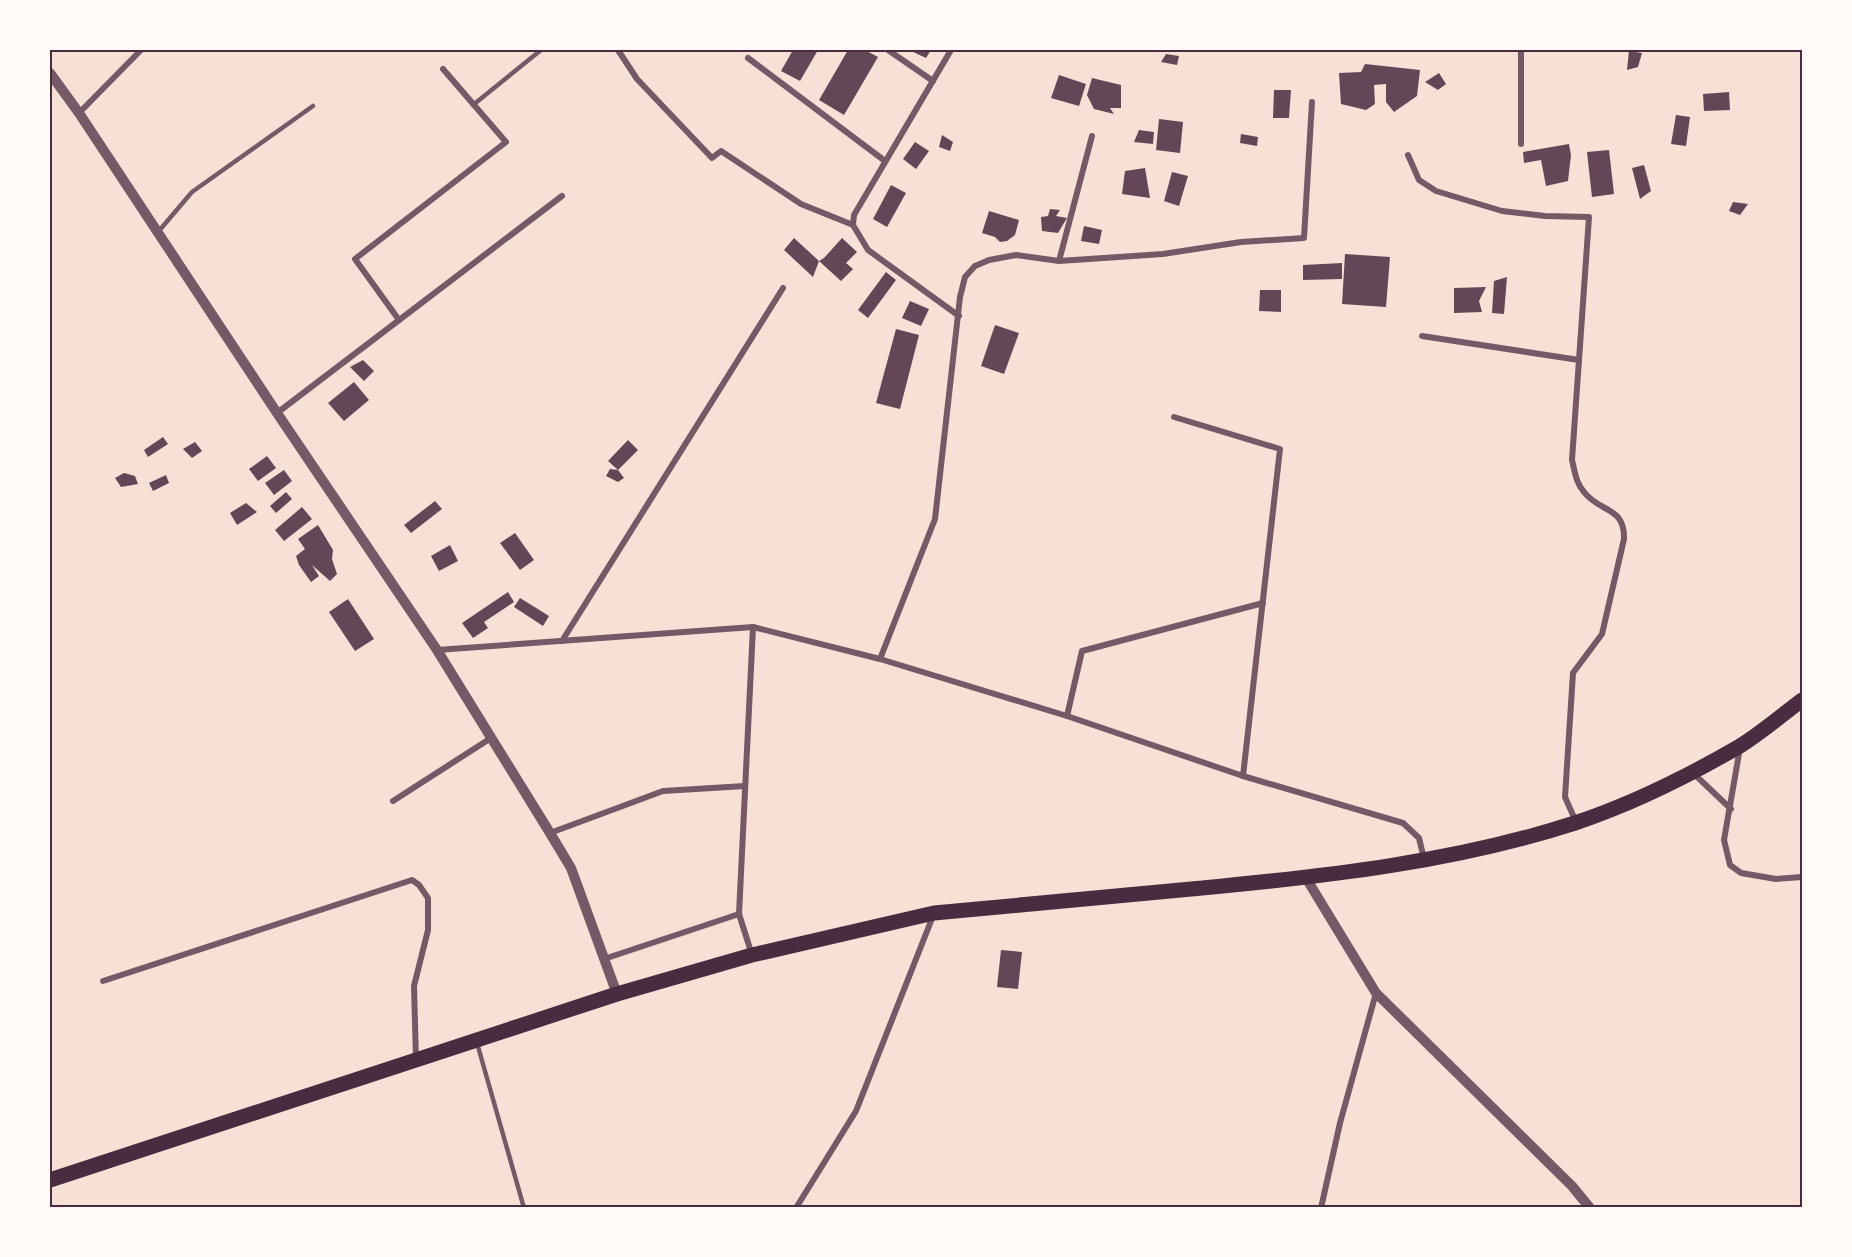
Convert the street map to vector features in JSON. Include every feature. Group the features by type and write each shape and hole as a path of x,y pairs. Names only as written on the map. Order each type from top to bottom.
{"main road":[{"path":"50,1180 616,994 752,955 934,913 1306,878 1424,860 1501,845 1576,823 1634,800 1741,745 1803,700"}],"street":[{"path":"79,113 141,50"},
{"path":"618,50 637,79 712,158 721,151 801,204 853,225"},
{"path":"888,50 933,81"},
{"path":"951,50 854,215 853,225 868,250 958,316"},
{"path":"1521,50 1521,144"},
{"path":"748,58 885,161"},
{"path":"399,320 355,259 506,142 443,69"},
{"path":"50,73 79,113 437,650 550,833 571,868 616,994"},
{"path":"880,659 935,519 960,297 965,278 975,266 989,260 1016,255 1059,261 1164,254 1241,242 1304,238 1312,102"},
{"path":"1059,261 1092,136"},
{"path":"1408,155 1419,180 1436,191 1502,211 1545,216 1589,217 1572,460 1582,490 1589,498 1621,519 1625,526 1602,634 1573,673 1565,797 1576,823"},
{"path":"277,413 562,196"},
{"path":"562,641 783,288"},
{"path":"1422,336 1579,360"},
{"path":"1174,417 1280,449 1243,776"},
{"path":"1067,716 1082,651 1263,603"},
{"path":"437,650 753,627 880,659 1067,716 1243,776 1403,823 1419,838 1424,860"},
{"path":"752,955 739,914 753,627"},
{"path":"393,801 491,738"},
{"path":"1741,745 1724,840 1730,864 1741,873 1776,879 1803,877"},
{"path":"1692,772 1731,809"},
{"path":"550,833 663,791 745,786"},
{"path":"1306,878 1376,993 1572,1185 1590,1208"},
{"path":"103,981 412,880 419,885 428,898 428,930 414,986 416,1060"},
{"path":"796,1208 856,1110 934,913"},
{"path":"604,959 739,914"},
{"path":"1321,1208 1340,1123 1376,993"}],"lane":[{"path":"473,105 541,50"},
{"path":"158,233 192,192 313,106"},
{"path":"476,1040 524,1208"}],"building":[{"path":"793,50 818,50 800,81 781,71"},
{"path":"848,50 865,50 878,57 844,115 819,100"},
{"path":"909,50 931,50 926,58"},
{"path":"1629,51 1642,53 1638,67 1627,70"},
{"path":"1166,54 1179,56 1177,65 1161,62"},
{"path":"1365,64 1420,70 1417,96 1394,112 1386,102 1386,84 1374,85 1375,104 1366,110 1341,104 1339,73 1361,72"},
{"path":"1439,73 1446,84 1438,90 1425,82"},
{"path":"1059,75 1086,84 1079,106 1051,98"},
{"path":"1092,78 1121,85 1121,108 1110,108 1114,114 1094,109 1087,95"},
{"path":"1274,90 1291,90 1289,118 1273,118"},
{"path":"1729,92 1730,110 1704,111 1703,94"},
{"path":"1676,115 1690,117 1686,146 1671,144"},
{"path":"1159,119 1183,122 1180,153 1156,150"},
{"path":"1139,130 1154,132 1153,144 1134,142"},
{"path":"1241,134 1258,137 1257,146 1240,143"},
{"path":"942,135 953,142 950,151 939,147"},
{"path":"915,142 929,151 916,169 903,159"},
{"path":"1569,144 1571,155 1568,181 1546,186 1541,160 1524,163 1523,152"},
{"path":"1609,150 1614,194 1592,197 1587,152"},
{"path":"1644,165 1651,191 1640,199 1632,168"},
{"path":"1145,168 1150,198 1122,194 1125,171"},
{"path":"1172,172 1188,176 1179,206 1164,201"},
{"path":"891,185 906,193 887,227 873,219"},
{"path":"1733,202 1748,204 1740,215 1729,211"},
{"path":"1050,209 1060,210 1056,216 1067,218 1058,233 1042,231 1041,217 1048,216"},
{"path":"989,211 1019,220 1015,235 1007,241 1000,242 995,237 982,233"},
{"path":"1084,226 1102,230 1099,244 1081,241"},
{"path":"794,238 819,261 813,277 784,250"},
{"path":"842,238 857,252 846,263 853,269 841,281 819,261"},
{"path":"1345,254 1390,257 1386,307 1342,304"},
{"path":"1342,263 1342,279 1303,280 1303,265"},
{"path":"886,272 896,280 868,318 858,310"},
{"path":"1507,277 1504,314 1492,313 1494,281"},
{"path":"1486,287 1479,301 1482,312 1454,313 1454,288"},
{"path":"1260,290 1281,290 1281,312 1259,311"},
{"path":"910,301 929,309 921,326 902,318"},
{"path":"995,325 1019,333 1004,374 981,366"},
{"path":"896,329 919,335 900,409 876,403"},
{"path":"363,360 374,371 364,381 350,367"},
{"path":"354,382 369,400 344,421 328,403"},
{"path":"163,437 168,444 148,457 144,450"},
{"path":"628,440 638,450 618,470 608,461"},
{"path":"195,442 202,451 192,458 183,449"},
{"path":"267,456 276,468 258,481 249,469"},
{"path":"610,469 618,470 624,478 618,482 606,476"},
{"path":"284,470 292,481 274,495 265,483"},
{"path":"124,473 135,476 138,484 121,487 115,478"},
{"path":"166,475 169,483 153,491 149,483"},
{"path":"286,492 292,499 276,513 270,506"},
{"path":"435,501 442,509 411,533 404,525"},
{"path":"246,503 257,512 237,525 230,513"},
{"path":"302,507 312,519 284,541 275,530"},
{"path":"318,525 333,550 332,559 337,574 330,581 312,565 319,576 311,582 299,565 296,556 305,549 298,539"},
{"path":"515,533 534,560 520,570 500,543"},
{"path":"450,545 458,561 439,571 431,556"},
{"path":"508,592 514,602 484,622 488,628 473,638 462,623"},
{"path":"520,598 549,616 543,626 514,607"},
{"path":"348,599 374,639 355,651 329,612"},
{"path":"1001,950 1022,952 1018,989 997,987"}]}
